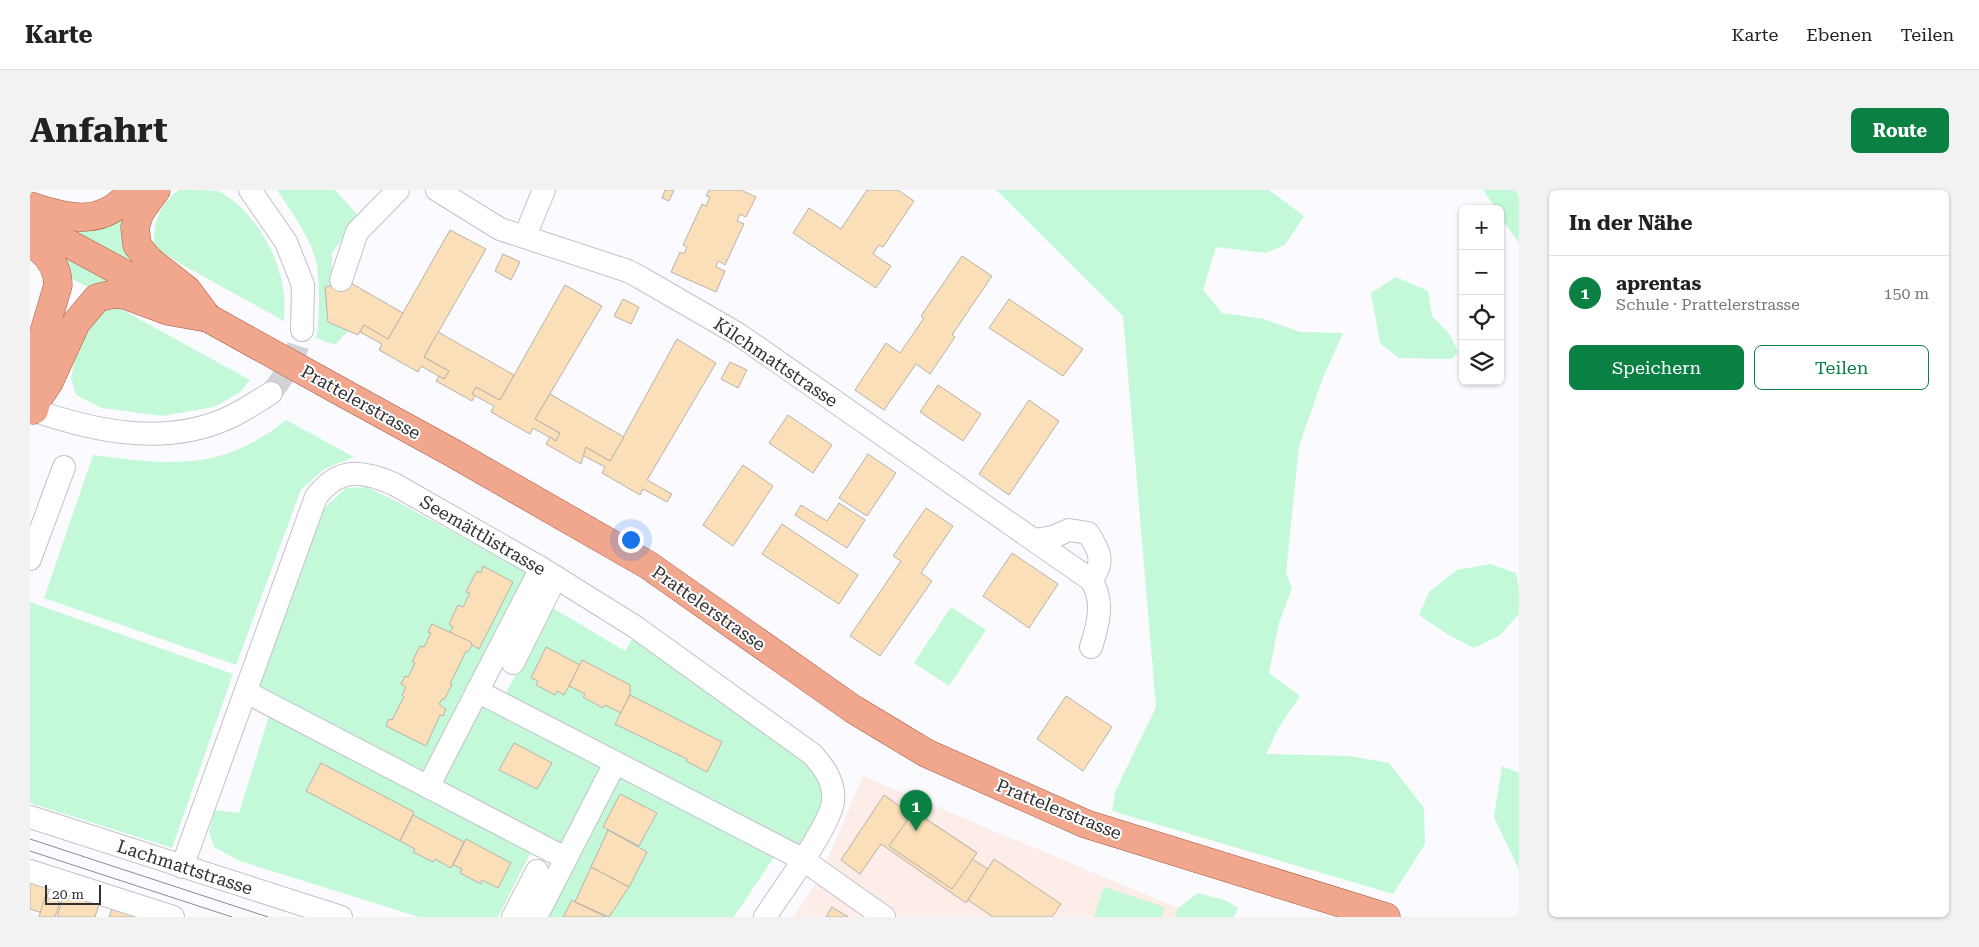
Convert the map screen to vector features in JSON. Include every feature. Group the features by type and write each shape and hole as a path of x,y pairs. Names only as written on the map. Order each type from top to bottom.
{"main road":[{"path":"30,206 55,214 98,217 114,208 132,190"},
{"path":"156,190 140,212 134,227 138,244 149,260 186,290 208,318"},
{"name":"Prattelerstrasse","path":"30,226 71,245 208,318 460,457 648,566 853,709 926,753 1086,824 1386,917"},
{"path":"30,242 47,255 58,278 58,285 37,357 34,375 33,410"},
{"path":"33,410 49,382 76,323 97,298 113,294 125,294 168,311 208,318"}],"street":[{"path":"250,190 286,242 303,285 302,330"},
{"path":"341,280 357,232 398,190"},
{"name":"Kilchmattstrasse","path":"437,190 500,229 628,271 726,326 1091,580"},
{"path":"525,236 544,190"},
{"path":"33,410 61,421 118,432 163,434 198,428 228,418 271,393"},
{"path":"30,559 64,467"},
{"name":"Seemättlistrasse","path":"182,866 316,497 326,484 341,475 373,475 394,484 548,572 634,626 812,754 825,768 831,783 833,801 827,820 765,917"},
{"path":"1034,540 1053,538 1069,530 1088,533 1100,550 1099,570 1091,580 1098,590 1100,621 1092,648"},
{"path":"513,663 548,572"},
{"path":"428,787 477,691 548,572"},
{"path":"477,691 802,859 884,917"},
{"path":"246,692 565,858"},
{"path":"536,917 615,763"},
{"name":"Lachmattstrasse","path":"30,817 340,917"},
{"path":"30,871 173,917"},
{"path":"513,917 536,871"}],"shaded area":[{"path":"863,776 1178,908 1175,917 793,917 819,879"}],"green space":[{"path":"179,190 218,191 243,209 253,221 271,249 277,264 284,294 284,321 179,263 155,247 156,223 159,215 167,201"},
{"path":"277,190 335,190 357,214 358,218 332,253 332,286 325,288 328,322 348,331 335,345 316,338 319,300 316,261 305,234"},
{"path":"996,190 1269,190 1304,216 1285,245 1266,253 1216,247 1203,290 1222,313 1264,319 1300,332 1343,333 1323,378 1299,446 1286,573 1292,588 1279,623 1269,673 1300,696 1279,727 1266,754 1350,756 1389,763 1424,808 1425,844 1393,894 1112,811 1115,792 1156,707 1123,316"},
{"path":"1483,190 1519,190 1519,243 1504,222 1504,205 1493,205"},
{"path":"123,214 138,264 69,230"},
{"path":"62,255 119,284 95,290 69,278"},
{"path":"1396,277 1428,291 1432,316 1450,335 1458,352 1452,359 1399,358 1380,343 1371,293"},
{"path":"119,308 250,380 239,393 214,407 162,416 102,408 76,395 71,378 76,354 91,322 104,311"},
{"path":"286,420 354,457 324,469 301,490 236,665 44,598 93,455 171,462 217,457 239,449 262,437"},
{"path":"366,487 394,500 528,573 419,790 533,848 498,917 419,917 240,861 214,847 209,832 215,810 239,813 270,713 256,691 321,511 346,488"},
{"path":"1490,564 1516,573 1519,588 1519,614 1499,636 1474,648 1447,634 1419,615 1429,592 1457,570"},
{"path":"30,602 233,674 172,848 30,803"},
{"path":"951,607 986,630 949,686 914,663"},
{"path":"553,608 625,651 634,636 808,758 825,785 823,807 799,850 503,698"},
{"path":"483,701 607,765 562,850 438,787"},
{"path":"1502,766 1519,773 1519,870 1494,817"},
{"path":"622,774 776,854 734,917 543,917"},
{"path":"1104,887 1164,907 1162,917 1094,917"},
{"path":"1198,893 1227,901 1238,908 1234,917 1175,917 1178,908"}],"building":[{"path":"665,190 674,190 669,201 662,198"},
{"path":"709,190 741,190 756,197 746,217 740,214 737,221 744,224 725,265 719,261 717,263 716,267 725,271 716,292 671,272 680,252 684,254 687,247 683,245 702,204 706,206 710,197 706,196"},
{"path":"867,190 898,190 914,201 883,247 879,245 873,254 891,266 876,288 793,233 809,208 841,229"},
{"path":"450,230 486,249 424,357 449,371 444,379 421,366 418,372 379,350 382,344 360,332 364,325 388,339"},
{"path":"503,254 520,262 511,280 495,271"},
{"path":"962,256 992,276 952,335 955,337 930,374 916,364 884,410 855,390 886,343 900,353 924,318 921,316"},
{"path":"349,282 403,313 388,339 364,325 358,335 328,322 325,287"},
{"path":"565,285 602,306 535,419 560,433 556,441 533,428 530,434 491,412 494,406 472,394 476,387 500,400"},
{"path":"623,299 639,307 631,324 614,316"},
{"path":"1009,299 1083,349 1063,376 989,328"},
{"path":"438,332 514,375 500,400 476,387 472,394 475,396 472,401 436,381 439,376 444,379 449,371 424,357"},
{"path":"677,339 716,363 647,480 672,494 667,502 643,489 640,495 602,473 605,467 582,455 586,447 610,461"},
{"path":"730,362 747,370 738,388 721,379"},
{"path":"938,385 981,414 963,441 920,412"},
{"path":"550,394 624,437 610,461 586,447 581,464 546,444 550,437 556,441 560,433 535,419"},
{"path":"1029,400 1059,421 1009,495 979,474"},
{"path":"788,415 832,445 813,473 769,443"},
{"path":"868,454 896,473 867,516 839,498"},
{"path":"743,465 773,486 733,546 703,525"},
{"path":"839,503 865,520 847,548 795,515 801,505 827,521"},
{"path":"926,508 953,526 921,573 932,581 880,656 850,636 901,561 893,556"},
{"path":"782,524 858,575 839,604 762,554"},
{"path":"1012,553 1058,584 1029,628 983,596"},
{"path":"483,566 513,582 479,649 450,632 453,627 449,624 458,605 463,607 470,593 466,592 477,571 481,573"},
{"path":"432,624 471,642 472,645 468,652 466,651 444,700 442,699 439,704 446,709 443,716 440,715 426,746 386,726 389,719 392,720 404,697 402,695 406,687 401,684 405,676 408,677 415,663 412,662 420,646 424,647 431,633 428,632"},
{"path":"546,647 580,665 564,695 557,691 555,695 536,685 538,681 531,678"},
{"path":"582,660 630,685 630,695 621,713 605,705 603,708 583,697 585,694 569,686"},
{"path":"630,695 722,742 707,772 686,761 687,759 615,724"},
{"path":"1066,696 1112,727 1083,771 1037,739"},
{"path":"514,743 552,763 537,789 499,770"},
{"path":"321,763 414,812 400,841 306,791"},
{"path":"620,794 657,813 639,846 603,827"},
{"path":"884,795 905,810 903,812 910,817 914,811 977,853 972,859 988,869 966,903 881,844 860,874 841,860"},
{"path":"914,811 977,853 952,889 889,846"},
{"path":"413,815 464,842 451,868 435,859 433,862 413,852 415,849 400,841"},
{"path":"608,830 647,852 629,887 591,867"},
{"path":"466,839 511,863 498,888 482,880 481,884 460,873 462,869 453,865"},
{"path":"994,859 1061,904 1052,917 993,917 968,900"},
{"path":"591,867 629,887 609,917 575,902"},
{"path":"30,877 51,884 42,913 30,909"},
{"path":"65,890 100,901 95,917 57,917"},
{"path":"45,897 60,902 55,917 39,917"},
{"path":"572,900 575,902 606,917 563,917"},
{"path":"114,904 147,917 109,917"},
{"path":"832,907 848,917 826,917"}],"tunnel":[{"path":"271,393 291,364 302,330"}],"tram line":[{"path":"30,839 268,917"},
{"path":"30,851 232,917"}],"place":[{"name":"aprentas","path":"916,831"}]}
